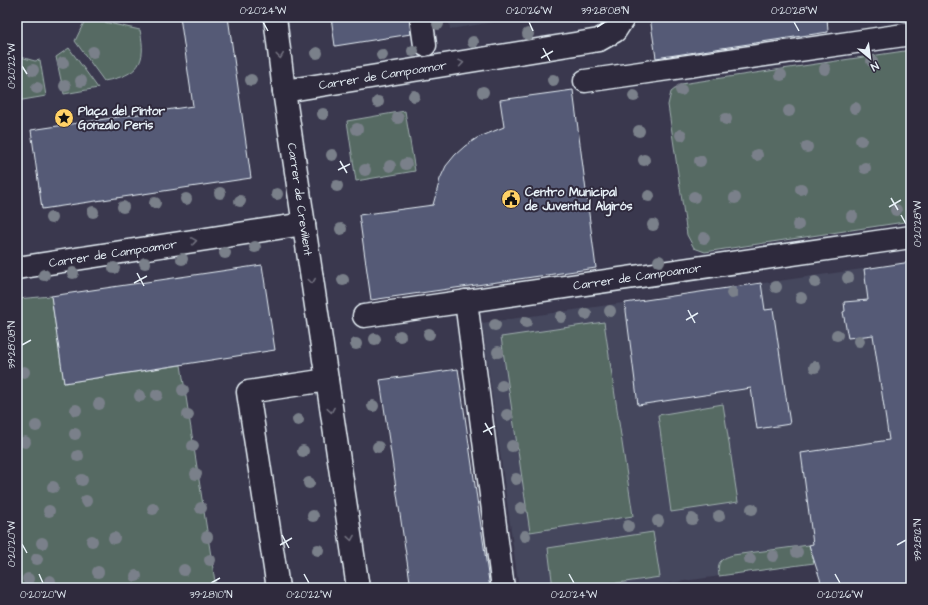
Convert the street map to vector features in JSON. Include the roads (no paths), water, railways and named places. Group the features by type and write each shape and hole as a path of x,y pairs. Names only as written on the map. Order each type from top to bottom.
{"street":[{"name":"Carrer de Crevillent","path":"275,17 284,91 327,380 353,587"},
{"path":"421,17 425,45"},
{"name":"Carrer de Campoamor","path":"284,91 599,40 615,31 624,17"},
{"path":"585,81 911,34"},
{"name":"Carrer de Campoamor","path":"17,268 304,224"},
{"name":"Carrer de Campoamor","path":"364,316 911,237"},
{"path":"466,301 503,588"},
{"path":"278,588 248,392 327,380"}],"place":[{"name":"Plaça del Pintor Gonzalo Peris","path":"64,118"},
{"name":"Centro Municipal de Juventud Algirós","path":"511,199"}]}
